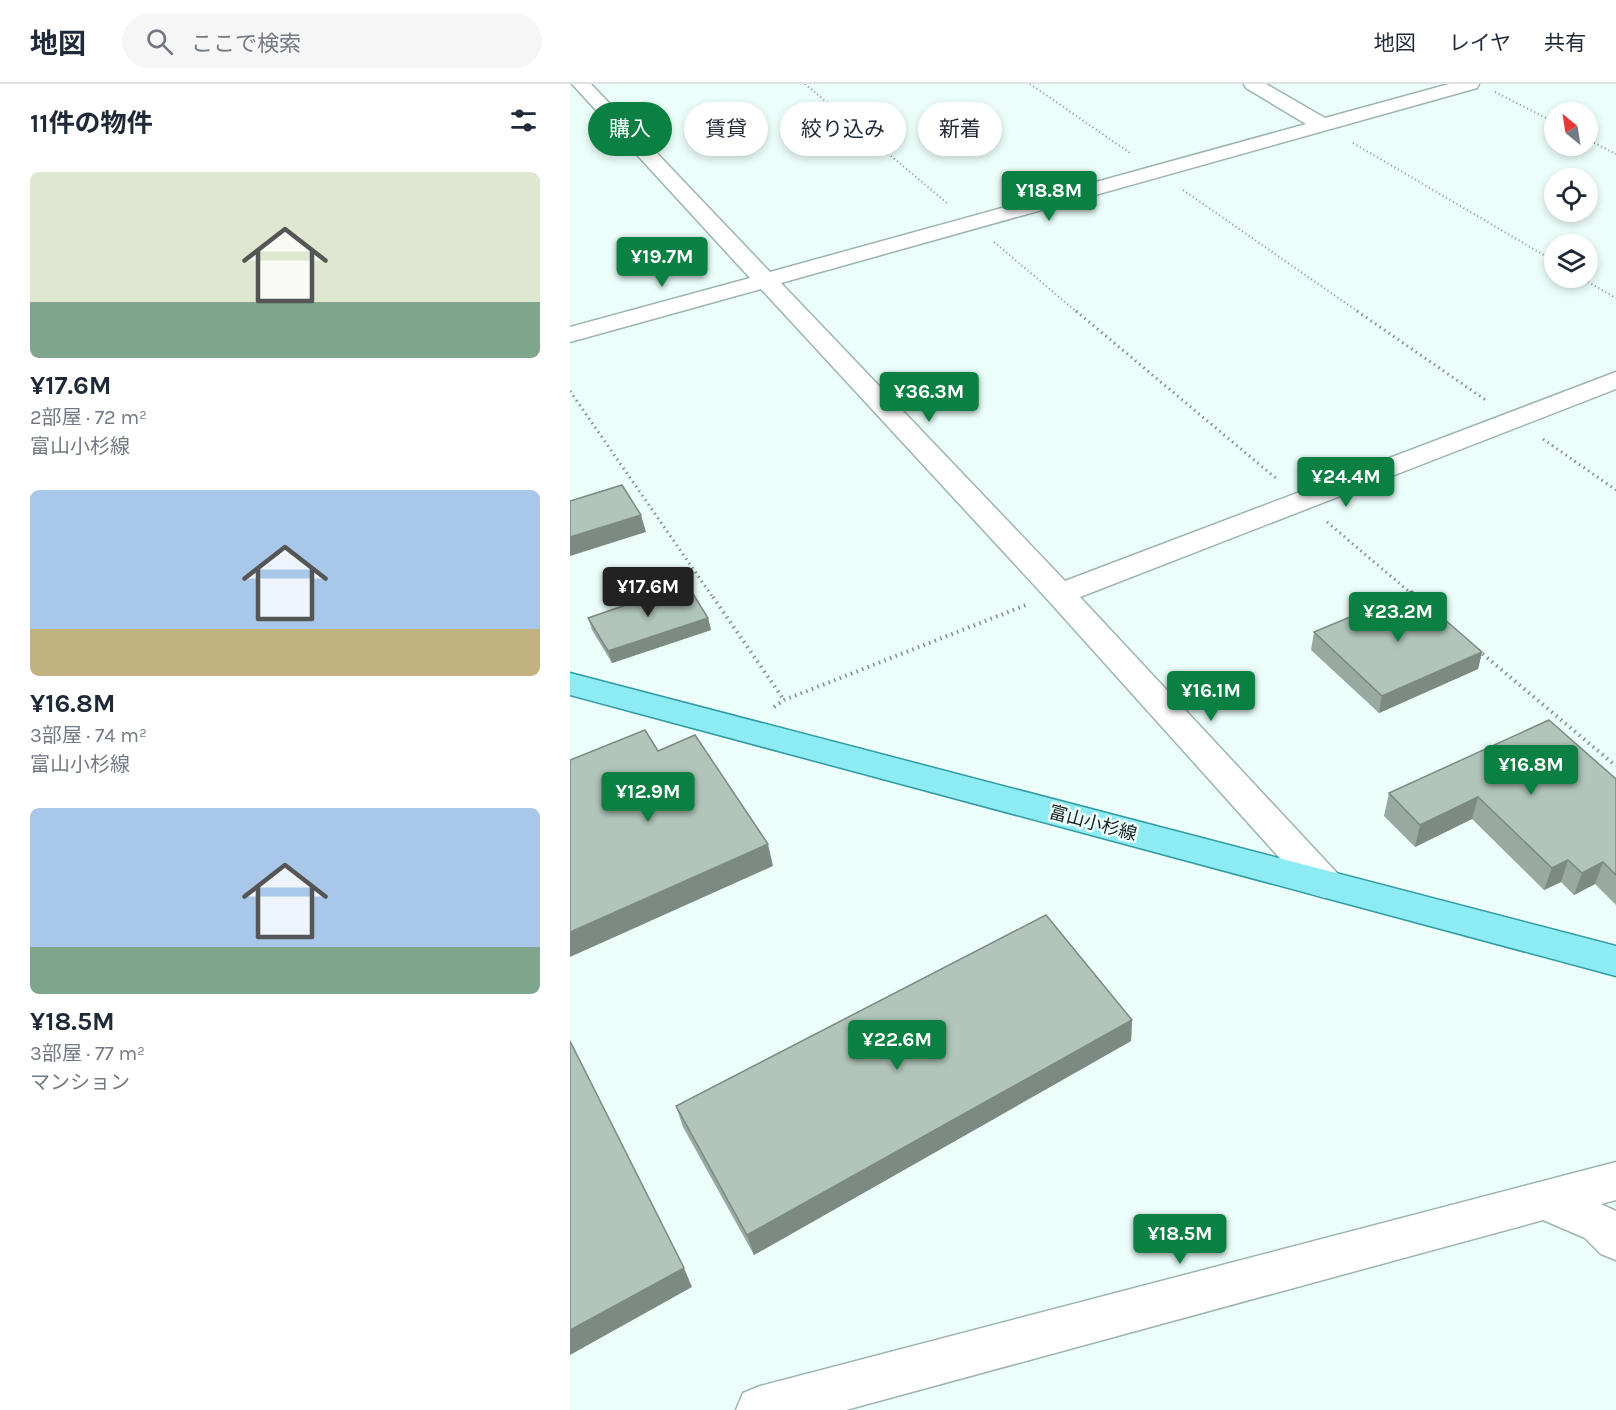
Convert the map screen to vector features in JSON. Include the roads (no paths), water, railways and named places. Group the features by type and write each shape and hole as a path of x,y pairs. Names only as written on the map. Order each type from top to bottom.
{"main road":[{"name":"富山小杉線","path":"570,684 1616,961"}],"street":[{"path":"581,84 1059,593 1326,884"},
{"path":"1253,84 1322,125"},
{"path":"570,335 1322,125 1479,86"},
{"path":"1059,593 1616,380"},
{"path":"760,1410 1616,1181"},
{"path":"1544,1200 1600,1224 1616,1240"}]}
